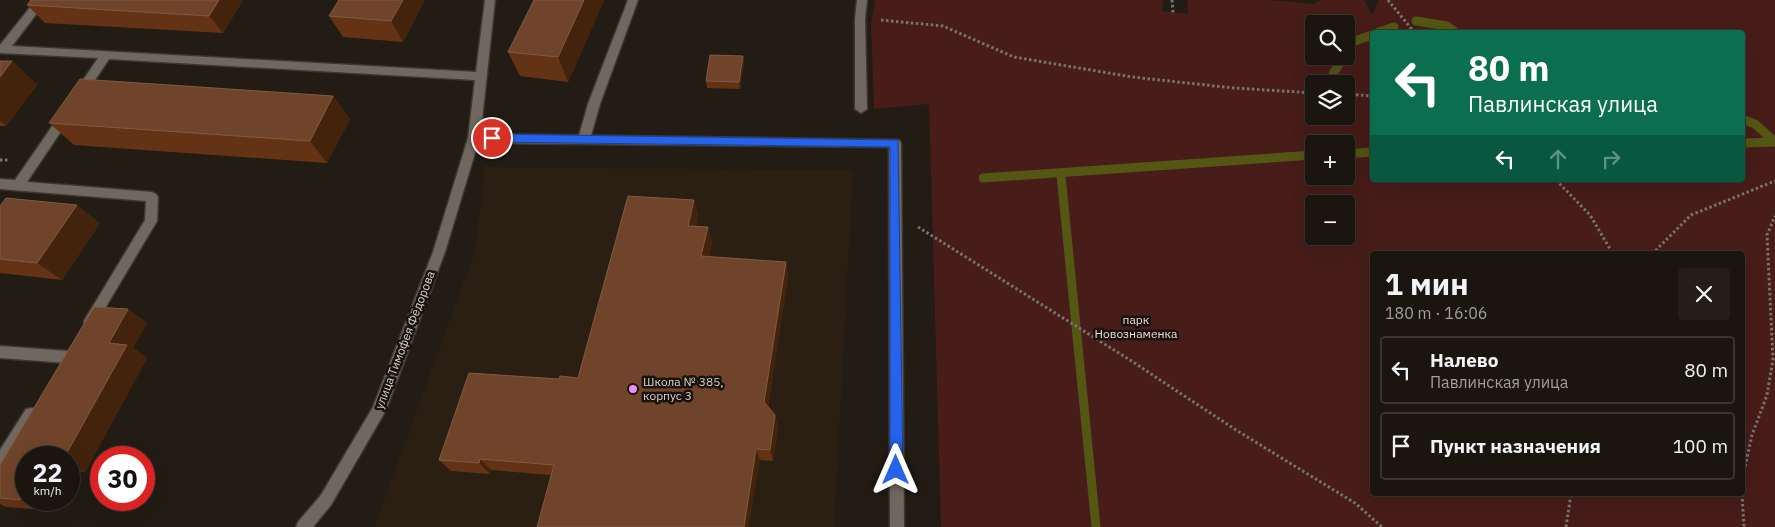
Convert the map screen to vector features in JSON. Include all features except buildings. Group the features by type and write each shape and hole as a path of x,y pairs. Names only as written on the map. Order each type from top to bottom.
{"street":[{"path":"2,49 42,0"},
{"name":"улица Тимофея Фёдорова","path":"303,527 326,500 379,410 439,252 474,138 490,0"},
{"path":"584,139 594,104 633,0"},
{"path":"861,109 860,18 862,0"},
{"path":"2,49 482,76"},
{"path":"18,185 106,55"},
{"path":"474,138 895,143 896,527"},
{"path":"0,184 152,197 151,221 83,332"},
{"path":"0,352 70,353 57,373"},
{"path":"0,462 36,406"}],"path":[{"path":"1172,0 1173,13"},
{"path":"1388,0 1412,30"},
{"path":"860,18 943,26 1014,57 1132,77 1234,88 1305,92"},
{"path":"1355,95 1370,96"},
{"path":"1655,251 1691,215 1775,181"},
{"path":"1558,182 1590,215 1611,251"},
{"path":"895,201 912,224 1130,360 1236,430 1355,503 1382,527"},
{"path":"1745,467 1752,435 1767,396 1773,358 1768,235 1775,216"},
{"path":"1566,527 1571,496"},
{"path":"1742,496 1744,527"}],"shaded area":[{"name":"Школа № 385, корпус 3","path":"485,167 853,170 834,527 374,527 475,251"}],"green space":[{"name":"парк Новознаменка","path":"875,0 1163,0 1162,11 1188,14 1187,0 1269,0 1314,4 1320,0 1364,0 1372,15 1379,0 1775,0 1775,527 941,527 929,104 874,109 871,26"}],"waterway":[{"path":"1416,21 1447,26 1452,30"},
{"path":"1385,30 1394,27"},
{"path":"1355,41 1370,36"},
{"path":"1333,74 1338,65"},
{"path":"1745,120 1755,124 1775,142 1745,143"},
{"path":"1355,153 1370,152"},
{"path":"983,178 1305,156"},
{"path":"1061,175 1096,527"}],"place":[{"name":"Школа № 385, корпус 3","path":"633,389"}],"route":[{"path":"492,138 895,143 896,470"}]}
